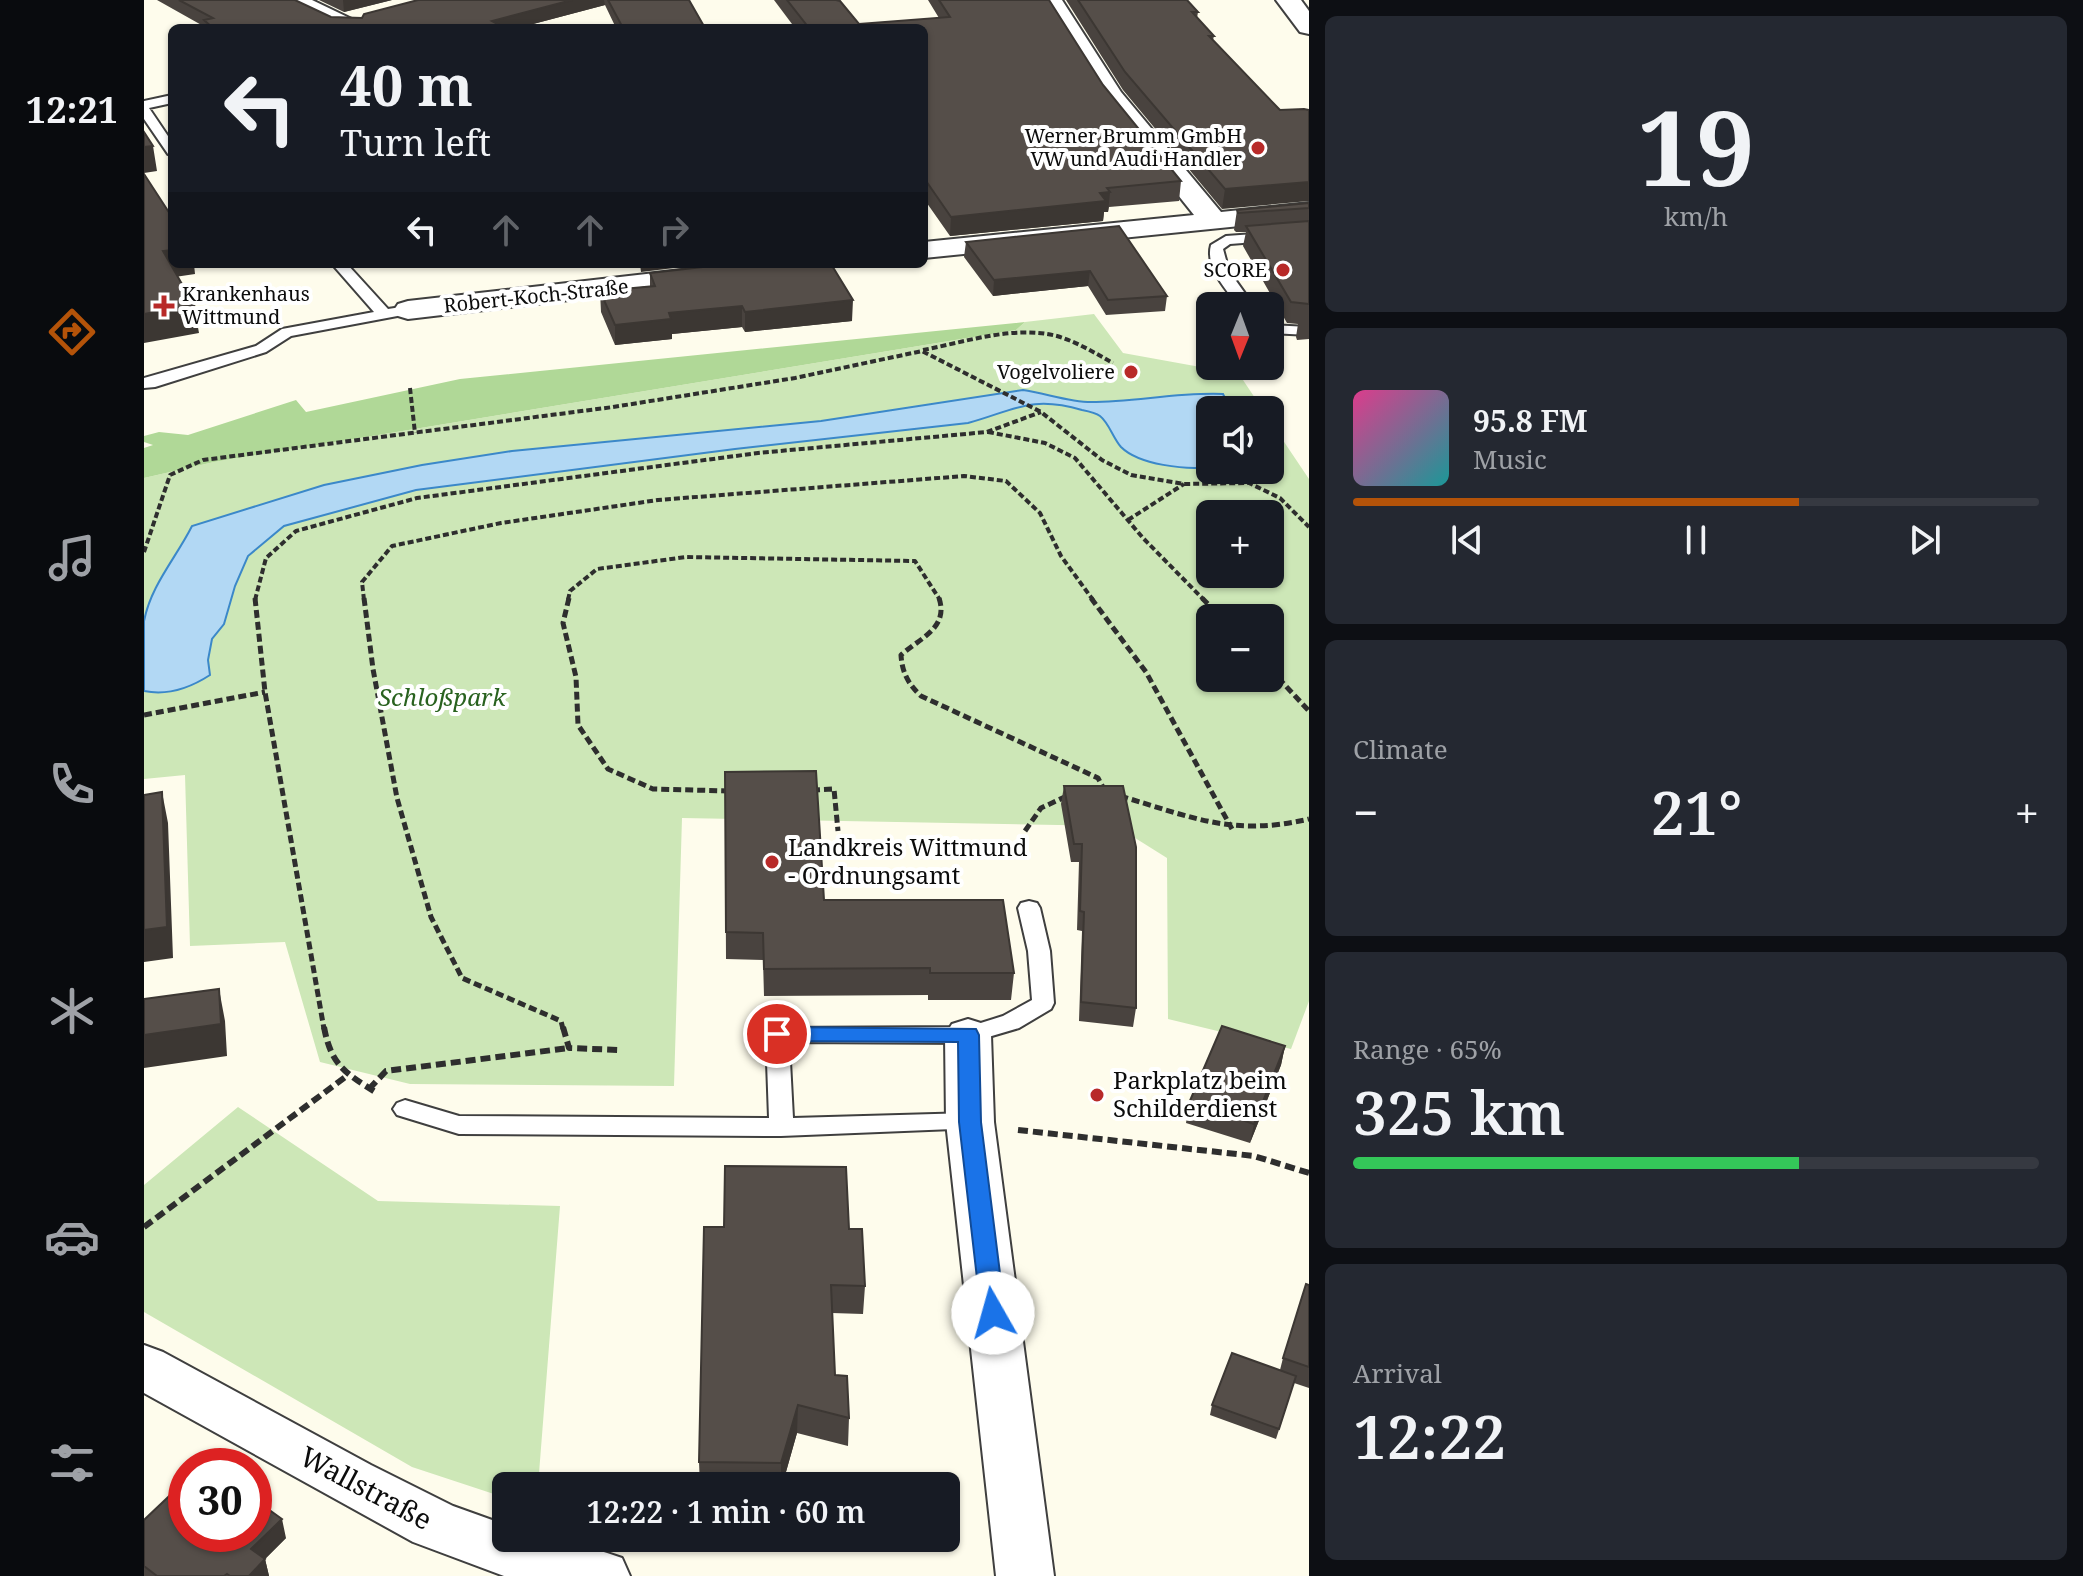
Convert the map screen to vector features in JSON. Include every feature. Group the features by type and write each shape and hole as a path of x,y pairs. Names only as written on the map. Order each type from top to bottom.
{"street":[{"path":"295,0 347,24"},
{"path":"1051,0 1111,96 1213,220"},
{"path":"1288,0 1309,27"},
{"path":"352,24 374,15"},
{"path":"928,250 1309,211"},
{"path":"570,268 586,291"},
{"name":"Robert-Koch-Straße","path":"396,312 774,268"},
{"path":"968,1035 970,1122 1025,1576"},
{"name":"Wallstraße","path":"144,1367 433,1524 536,1562 601,1576"}],"lane":[{"path":"168,99 152,101 144,108 168,145"},
{"path":"1236,292 1216,255 1216,248 1226,240 1309,234"},
{"path":"344,268 396,312"},
{"path":"144,383 150,384 261,349 287,332 396,312"},
{"path":"1284,330 1309,331"},
{"path":"781,1127 777,1034 968,1035 1011,1022 1043,1003 1039,951 1029,908"},
{"path":"405,1109 459,1125 781,1127 970,1122"}],"path":[{"path":"144,552 170,475 203,460 628,405 795,378 1019,333 1064,338 1113,363"},
{"path":"922,351 1041,412 1112,465 1131,475 1184,484 1231,481 1266,489 1280,498 1309,527"},
{"path":"410,388 415,433"},
{"path":"405,1109 348,1075 328,1051 265,692 255,597 266,558 296,531 417,498 758,453 987,432 1041,412"},
{"path":"987,432 1045,443 1075,458 1128,520 1209,604"},
{"path":"569,1048 561,1021 462,978 431,917 397,798 373,669 362,582 392,546 501,523 658,500 964,476 1006,481 1040,513 1061,556 1097,601 1146,672 1232,829"},
{"path":"1128,520 1184,484"},
{"path":"744,791 653,789 608,769 578,725 576,677 563,623 570,591 597,569 686,557 915,561 942,598 942,613 933,630 901,655 902,672 912,688 921,696 1098,778 1107,793"},
{"path":"1284,684 1309,711"},
{"path":"144,715 265,692"},
{"path":"804,790 834,789 838,831"},
{"path":"1095,793 1107,793 1232,829 1278,828 1309,819"},
{"path":"1025,831 1031,817 1043,804 1071,795"},
{"path":"369,1089 386,1071 569,1048 620,1050"},
{"path":"144,1227 348,1075"},
{"path":"970,1122 1254,1156 1309,1173"}],"green space":[{"name":"Schloßpark","path":"1094,314 1123,353 1196,366 1196,380 1243,380 1254,396 1196,396 1196,484 1284,484 1284,442 1309,479 1309,1001 1291,1049 1168,1019 1167,858 1116,826 682,818 674,1086 410,1084 320,1062 285,942 190,946 185,775 144,779 144,478 214,462 1016,330 1025,322"},
{"path":"1025,322 1016,330 214,462 144,478 144,448 153,445 144,442 144,436 159,432 188,435 296,400 306,412 460,379"},
{"path":"238,1107 378,1201 560,1206 539,1472 492,1472 492,1493 412,1467 144,1312 144,1185"}],"water":[{"path":"1023,390 1091,402 1190,394 1224,396 1196,396 1196,468 1151,462 1129,453 1121,447 1098,415 1064,406 1036,404 968,423 416,490 284,526 248,556 224,624 212,639 208,660 210,675 178,690 144,691 144,621 147,608 192,526 324,485 422,465 512,451 821,421"}],"building":[{"path":"179,0 295,0 331,17 362,18 364,14 418,0 572,0 492,21 498,24 208,24 204,20 213,18"},
{"path":"608,0 689,0 703,24 621,24"},
{"path":"787,0 840,1 859,24 806,24"},
{"path":"939,0 1049,0 1103,85 1181,181 1107,188 1110,192 1100,193 1106,201 951,217 928,184 928,24 859,24 950,17"},
{"path":"1078,0 1187,0 1198,12 1192,12 1214,36 1209,36 1280,110 1309,110 1309,182 1225,189 1125,72"},
{"path":"144,132 153,146 144,147"},
{"path":"144,174 168,211 168,250 163,251 168,268 173,268 194,305 144,314"},
{"path":"1309,203 1309,208 1238,213 1237,210"},
{"path":"1309,221 1309,304 1291,302 1246,226"},
{"path":"1119,226 1167,296 1108,300 1090,271 994,280 966,242"},
{"path":"694,268 833,268 853,300 745,312 742,306 669,313 671,319 615,325 600,291 655,286 650,273"},
{"name":"Landkreis Wittmund - Ordnungsamt","path":"816,771 824,900 1003,900 1014,973 930,973 930,968 764,969 763,933 726,932 725,772"},
{"path":"1064,786 1123,786 1136,847 1136,1008 1081,1002 1084,912 1080,911 1082,844 1074,844"},
{"path":"162,792 167,927 144,930 144,795"},
{"path":"219,989 221,1024 144,1035 144,999"},
{"path":"1222,1026 1285,1046 1254,1124 1189,1103"},
{"path":"725,1166 846,1167 849,1229 862,1229 865,1286 831,1285 835,1375 847,1376 849,1418 798,1405 781,1463 699,1462 704,1227 724,1227"},
{"path":"1306,1284 1309,1285 1309,1367 1283,1358"},
{"path":"1232,1353 1296,1376 1279,1429 1212,1405"},
{"path":"168,1497 168,1552 255,1552 265,1559 249,1576 157,1576 144,1566 144,1520"},
{"path":"272,1512 282,1519 272,1529"}],"place":[{"name":"Werner Brumm GmbH VW und Audi Handler","path":"1258,148"},
{"name":"SCORE","path":"1283,270"},
{"name":"Krankenhaus Wittmund","path":"164,306"},
{"name":"Vogelvoliere","path":"1131,372"},
{"name":"Landkreis Wittmund - Ordnungsamt","path":"772,862"},
{"name":"Parkplatz beim Schilderdienst","path":"1097,1095"}],"route":[{"path":"777,1034 968,1035 970,1122 993,1313"}]}
